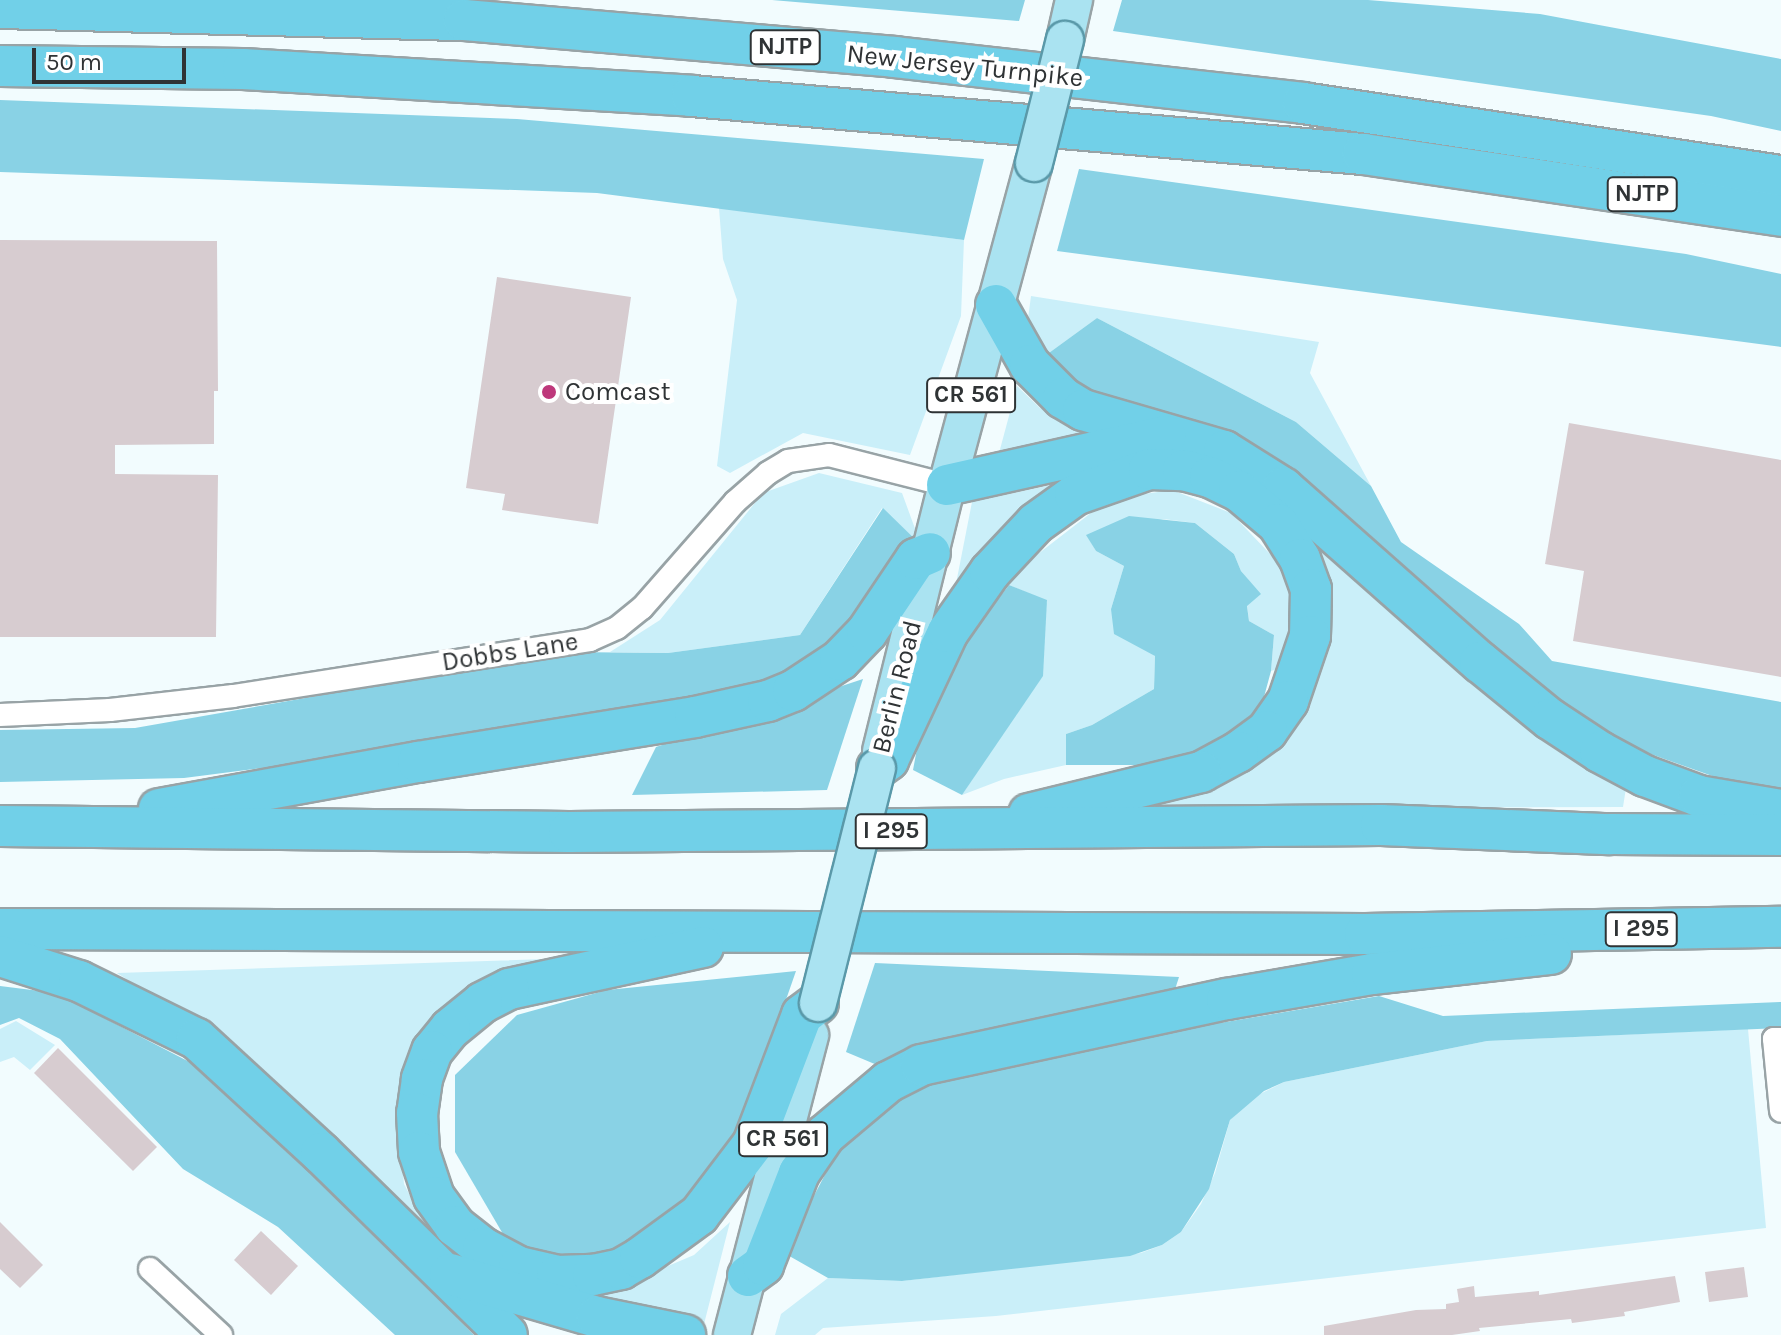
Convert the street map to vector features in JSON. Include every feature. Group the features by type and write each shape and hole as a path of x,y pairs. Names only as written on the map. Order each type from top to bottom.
{"highway":[{"name":"New Jersey Turnpike","path":"0,8 464,20 879,56 1303,103 1781,176"},
{"name":"New Jersey Turnpike","path":"0,66 304,72 692,96 1363,154 1554,179 1781,216"},
{"path":"996,305 1030,365 1063,398 1083,410 1224,451 1283,488 1480,662 1550,719 1600,752 1645,776 1699,796 1781,810"},
{"path":"947,485 1170,435"},
{"path":"877,768 888,760 948,632 990,572 1036,523 1075,495 1149,469 1183,470 1210,477 1239,491 1278,524 1300,559 1311,589 1310,636 1288,701 1267,731 1238,752 1201,772 962,831"},
{"path":"67,826 403,764 695,717 768,701 793,691 840,660 867,632 916,559 930,553"},
{"name":"I 295","path":"0,826 569,832 1381,825 1610,834 1781,835"},
{"path":"748,1276 763,1265 799,1173 825,1135 888,1082 921,1065 1227,999 1372,974 1781,928"},
{"name":"I 295","path":"0,929 1365,934 1781,928"},
{"path":"775,930 553,976 509,989 482,1003 450,1029 432,1051 422,1079 417,1113 419,1152 434,1197 455,1226 483,1248 519,1267 557,1276 593,1275 621,1269 699,1215 753,1144 802,1015 818,1003"},
{"path":"0,956 79,981 197,1039 507,1335"},
{"path":"442,1272 586,1314 685,1335"}],"main road":[{"name":"Berlin Road","path":"732,1335 947,485 1034,163 1074,0"}],"street":[{"name":"Dobbs Lane","path":"0,715 110,710 233,696 590,640 617,628 642,608 735,502 768,473 788,461 829,455 947,485"},
{"path":"1778,1039 1781,1111"},
{"path":"150,1269 221,1335"}],"shaded area":[{"path":"772,0 1025,0 1019,21"},
{"path":"1122,0 1368,0 1540,14 1781,59 1781,131 1711,116 1113,31"},
{"path":"0,100 517,119 984,159 964,240 597,193 0,172"},
{"path":"1079,169 1686,254 1781,274 1781,347 1057,251"},
{"path":"719,208 964,240 961,316 910,455 803,433 730,473 717,466 737,300 723,259"},
{"path":"1031,296 1319,342 1310,373 1371,486 1296,422 1097,318 1042,358 1027,326"},
{"path":"1097,318 1296,422 1371,486 1401,542 1519,624 1552,661 1781,702 1781,794 1760,793 1600,736 1403,581 1089,398 1042,358"},
{"path":"1017,386 1040,408 1095,437 995,468"},
{"path":"1115,471 953,599 972,502"},
{"path":"819,473 902,493 921,545 882,508 800,635 668,653 610,652 660,620 763,493"},
{"path":"1172,490 1231,513 1291,576 1289,665 1271,671 1274,635 1249,621 1247,605 1260,594 1241,571 1234,554 1195,523 1163,519 1087,535 1096,551 1124,566 1111,609 1155,656 1154,689 1092,725 1066,734 1066,765 1004,779 962,795 997,741 1047,601 1009,585 1012,574 1109,499"},
{"path":"1273,504 1496,704 1556,750 1626,788 1623,807 1139,808 1316,677"},
{"path":"883,508 921,545 801,679 570,729 184,778 0,782 0,730 135,728 567,652 668,653 800,635"},
{"path":"1129,516 1195,523 1234,554 1241,571 1261,594 1247,606 1249,621 1274,635 1271,671 1261,708 1246,734 1186,765 1066,765 1066,734 1092,725 1154,689 1155,656 1114,634 1111,609 1124,566 1096,551 1086,535"},
{"path":"1009,585 1047,600 1043,676 962,795 913,770 921,727 949,662"},
{"path":"863,679 827,790 632,795 656,747"},
{"path":"547,959 439,1017 397,1110 404,1184 438,1249 196,1024 117,973"},
{"path":"875,963 1179,977 1171,1002 889,1070 846,1052"},
{"path":"796,971 734,1149 653,1240 572,1270 513,1251 455,1152 455,1075 517,1015 607,990"},
{"path":"0,986 56,993 205,1070 389,1247 474,1335 395,1335 278,1227 183,1169 60,1039 19,1018 0,1025"},
{"path":"1379,996 1443,1016 1781,1002 1781,1028 1487,1041 1284,1082 1264,1091 1230,1120 1209,1189 1181,1232 1162,1245 1130,1256 902,1281 828,1278 784,1253 851,1125 966,1066"},
{"path":"16,1021 55,1045 30,1070 14,1057 0,1062 0,1029"},
{"path":"1748,1029 1766,1228 996,1316 823,1328 815,1335 775,1335 781,1314 828,1278 902,1281 1141,1253 1162,1245 1181,1232 1201,1204 1215,1173 1230,1120 1254,1097 1284,1082 1487,1041"},
{"path":"730,1222 704,1324 583,1302 694,1255"}],"building":[{"path":"0,240 217,241 218,391 214,391 214,444 115,445 115,474 218,475 216,637 0,637"},
{"name":"Comcast","path":"497,277 631,297 598,524 502,510 505,494 466,488"},
{"path":"1569,423 1781,460 1781,677 1573,641 1584,571 1545,564"},
{"path":"58,1048 157,1147 133,1171 34,1073"},
{"path":"0,1222 43,1265 20,1288 0,1269"},
{"path":"261,1231 298,1266 271,1295 234,1260"},
{"path":"1744,1267 1748,1297 1709,1302 1705,1272"},
{"path":"1675,1276 1680,1302 1624,1312 1625,1316 1572,1323 1571,1319 1479,1328 1480,1331 1452,1335 1324,1335 1324,1326 1416,1310 1446,1309 1446,1304 1459,1302 1457,1289 1474,1286 1475,1297 1539,1291 1539,1295"}],"place":[{"name":"Comcast","path":"549,392"}]}
